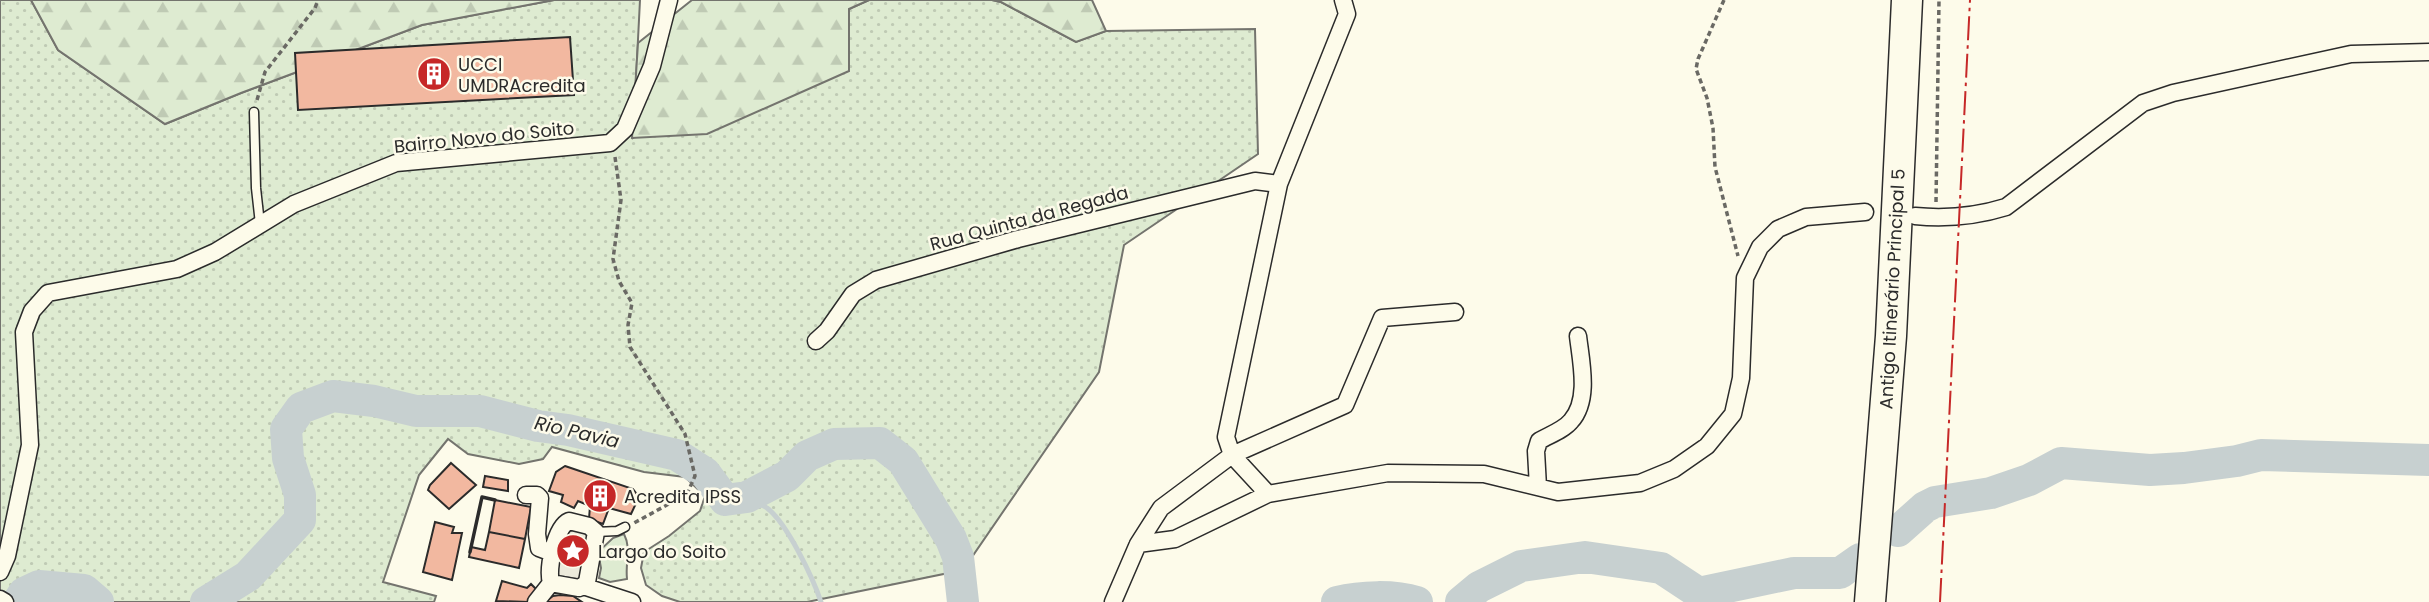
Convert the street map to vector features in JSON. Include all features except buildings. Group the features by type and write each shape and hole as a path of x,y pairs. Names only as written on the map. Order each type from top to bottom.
{"highway":[{"name":"Antigo Itinerário Principal 5","path":"1872,594 1891,336 1907,0"}],"street":[{"path":"610,143 625,129 652,66 669,0"},
{"path":"1268,494 1231,455 1226,437 1279,184 1346,14 1343,0"},
{"path":"1915,216 1936,218 1986,213 2006,207 2143,103 2173,93 2351,54 2429,52"},
{"name":"Bairro Novo do Soito","path":"0,572 7,556 30,445 24,332 32,311 48,293 177,269 215,252 293,204 396,163 610,143"},
{"name":"Rua Quinta da Regada","path":"816,341 827,331 853,294 876,280 1018,239 1255,181 1279,184"},
{"path":"1139,544 1175,539 1268,494 1388,473 1484,474 1558,492 1640,483 1674,470 1706,446 1733,414 1741,378 1745,278 1759,247 1777,229 1805,217 1865,212"},
{"path":"1113,602 1139,544 1161,508 1231,455 1345,405 1382,318 1455,312"},
{"path":"1538,487 1536,451 1539,441 1570,423 1579,410 1583,380 1578,336"},
{"path":"526,495 537,495 540,498 538,545 542,551 553,550"},
{"path":"565,522 589,526 596,532 587,582 579,588 551,583 549,575 553,550 565,522"},
{"path":"536,602 551,583"},
{"path":"583,586 632,602"},
{"path":"0,599 5,602"}],"lane":[{"path":"254,112 260,224"},
{"path":"596,532 617,531 625,527"}],"path":[{"path":"254,112 265,72 315,8 318,0"},
{"path":"1724,0 1696,69 1707,98 1713,128 1715,167 1745,278"},
{"path":"1936,218 1938,0"},
{"path":"610,143 616,159 621,200 613,260 618,281 632,303 628,325 630,347 685,435 695,476 687,494 625,527"}],"green space":[{"path":"0,0 31,0 58,50 165,124 422,25 554,0 640,0 633,138 849,9 869,0 992,0 1001,2 1076,42 1106,31 1255,29 1258,154 1124,245 1099,372 963,570 807,602 680,602 662,596 646,585 641,568 644,552 700,511 705,496 685,477 644,472 552,447 543,459 519,464 468,454 448,439 419,475 383,582 436,596 434,602 0,602"},
{"path":"31,0 554,0 422,25 165,124 58,50"},
{"path":"692,0 869,0 849,9 849,71 707,134 632,138 638,43"},
{"path":"992,0 1092,0 1106,31 1076,42 1001,2"},
{"path":"624,534 628,551 627,579 610,582 599,578 601,568 598,552 613,538"}],"shaded area":[{"path":"569,528 590,535 582,575 578,579 559,576 556,572 563,535"}],"waterway":[{"name":"Rio Pavia","path":"206,602 248,576 300,520 300,495 288,458 286,429 301,408 333,396 374,401 416,411 480,411 677,455 705,473 725,500 747,497 787,476 807,456 834,444 880,443 903,461 951,539 958,557 963,602"},
{"path":"1898,531 1925,507 1935,502 1991,493 2029,480 2061,463 2150,470 2237,461 2261,455 2429,460"},
{"path":"747,497 767,508 783,526 806,566 821,602"},
{"name":"Rio Pavia","path":"1461,602 1479,587 1521,566 1585,557 1661,568 1699,593 1794,573 1840,573 1860,559"},
{"name":"Rio Pavia","path":"18,602 24,593 39,586 84,590 98,602"},
{"name":"Rio Pavia","path":"1337,602 1377,597 1417,602"}],"wall":[{"path":"470,552 482,497 495,500"}],"power":[{"path":"1940,602 1970,0"}],"place":[{"name":"UCCI UMDRAcredita","path":"434,74"},
{"name":"Acredita IPSS","path":"600,496"},
{"name":"Largo do Soito","path":"573,551"}]}
